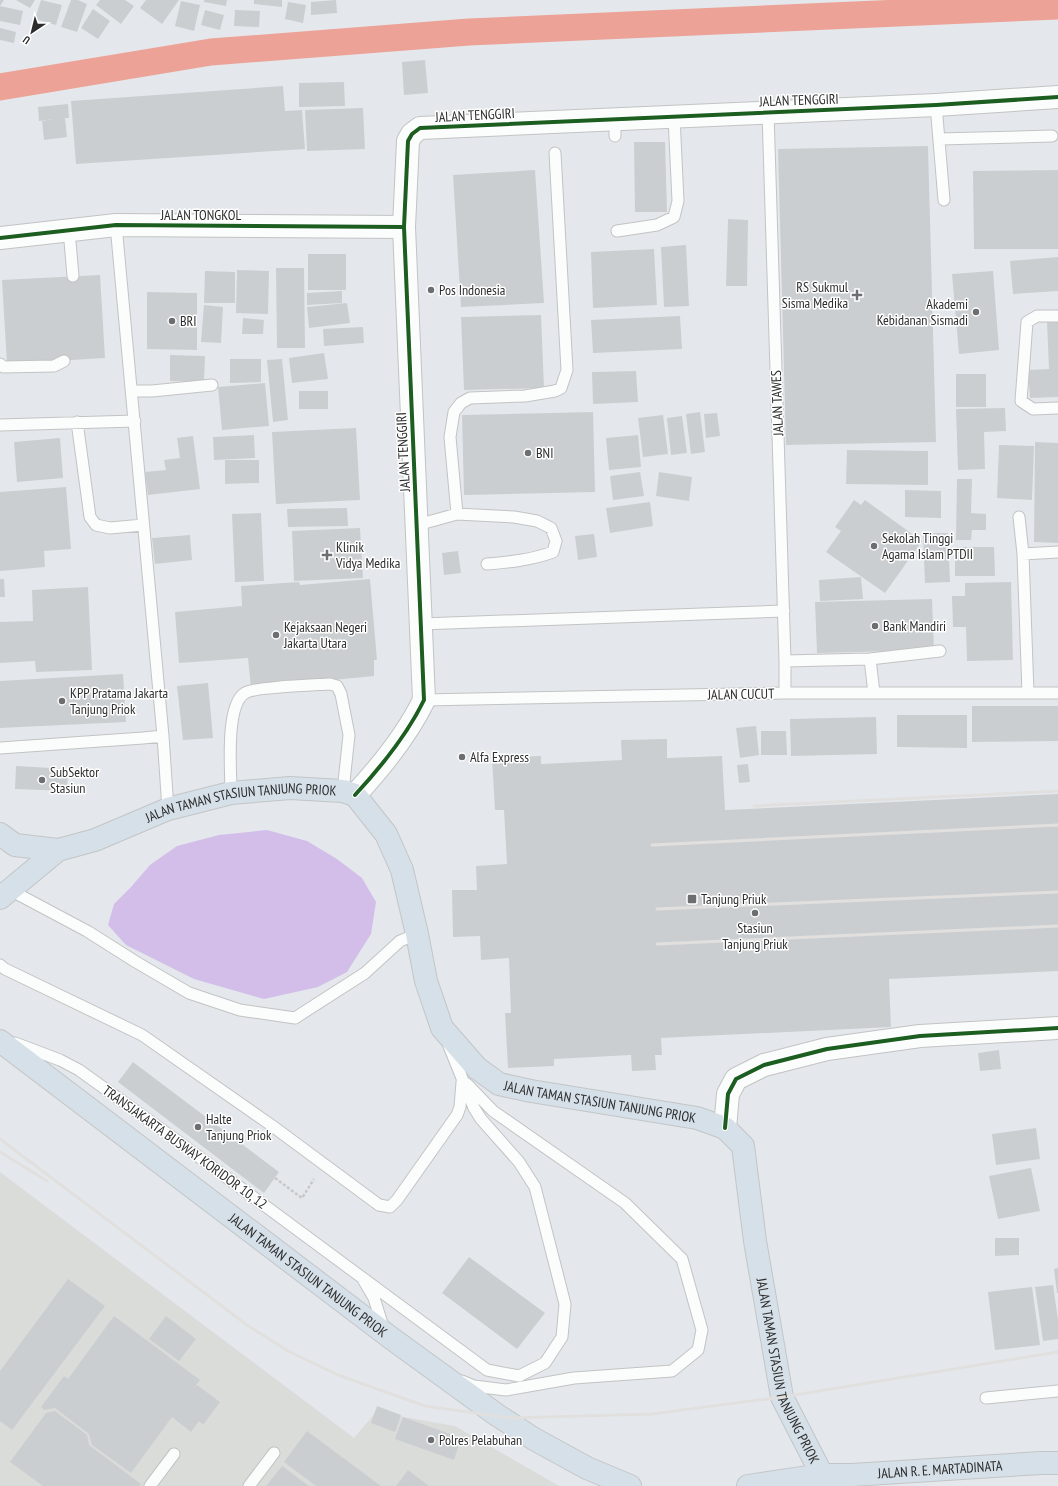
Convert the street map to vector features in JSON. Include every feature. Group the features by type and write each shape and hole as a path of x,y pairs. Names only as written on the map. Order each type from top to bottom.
{"highway":[{"name":"JALAN TAMAN STASIUN TANJUNG PRIOK","path":"8,839 58,850 95,840 168,809 231,793 290,788 349,793 386,834 402,870 426,981 442,1028 477,1068 500,1084 531,1091 697,1118 725,1128 743,1146 755,1241 782,1397 822,1475 748,1486"},
{"path":"5,894 58,850"},
{"name":"JALAN TAMAN STASIUN TANJUNG PRIOK","path":"0,1041 391,1338 497,1415 587,1468 630,1486"},
{"name":"JALAN R. E. MARTADINATA","path":"822,1475 852,1475 1058,1463"}],"street":[{"name":"JALAN TENGGIRI","path":"424,700 404,227 408,142 412,134 420,128 615,128 674,117 936,105 1058,97"},
{"name":"JALAN TONGKOL","path":"0,238 116,225 404,227"},
{"path":"349,793 374,774 417,714 424,700"},
{"path":"725,1128 728,1094 736,1079 764,1065 827,1049 920,1036 1058,1028"}],"lane":[{"path":"936,105 944,200"},
{"name":"JALAN TAWES","path":"768,112 784,611 785,693"},
{"path":"618,232 657,224 674,217 678,201 674,117"},
{"path":"940,139 1052,136"},
{"path":"457,514 450,437 454,412 461,403 470,398 525,396 555,391 561,388 564,382 566,370 555,153"},
{"path":"116,225 135,421 143,525 163,736 168,809"},
{"path":"69,230 73,276"},
{"path":"1058,316 1037,316 1026,322 1021,401 1032,409 1058,408"},
{"path":"0,364 4,367 54,366 64,361"},
{"path":"132,391 152,391 212,385"},
{"path":"0,425 135,421"},
{"path":"77,422 90,517 96,526 110,528 143,525"},
{"path":"417,525 457,514 514,517 537,521 551,528 556,541 552,552 526,560 487,564"},
{"path":"1019,517 1023,554 1028,693"},
{"path":"1023,554 1058,552"},
{"path":"421,624 784,611"},
{"path":"785,661 870,660 940,651"},
{"path":"870,660 874,693"},
{"path":"231,793 230,734 237,700 245,692 330,684 337,686 341,694 349,735 349,793"},
{"name":"JALAN CUCUT","path":"424,700 785,693 1058,693"},
{"path":"0,748 163,736"},
{"path":"5,894 87,931 189,993 240,1010 295,1018 365,973 400,941 417,934"},
{"path":"0,966 142,1035 271,1125 379,1205 390,1207 397,1200 457,1114 460,1107 463,1079"},
{"name":"TRANSJAKARTA BUSWAY KORIDOR 10, 12","path":"0,1037 60,1060 79,1070 487,1370 519,1376 545,1363 562,1337 565,1304 535,1187 518,1162 481,1120 474,1108 442,1028"},
{"path":"416,1356 453,1378 474,1386 506,1390 574,1378 672,1371 698,1350 702,1330 682,1258 625,1203 493,1111 463,1079"},
{"name":"TRANSJAKARTA BUSWAY KORIDOR 10, 12","path":"360,1276 374,1298 384,1330 391,1338"},
{"path":"986,1398 1058,1392"},
{"path":"249,1486 274,1452"},
{"path":"150,1486 174,1454"}],"path":[{"path":"275,1178 302,1198 325,1164"}],"shaded area":[{"path":"267,830 307,841 337,859 362,878 376,902 371,934 347,972 318,987 264,999 194,979 126,945 108,925 114,904 150,865 177,846 219,835"},
{"path":"0,1172 354,1438 376,1412 455,1426 559,1486 0,1486"}],"building":[{"path":"0,0 4,0 0,6"},
{"path":"16,0 35,0 30,8"},
{"path":"41,0 62,5 56,25 35,19"},
{"path":"71,0 78,0 87,4 77,32 61,27"},
{"path":"100,0 125,0 134,6 121,24 96,5"},
{"path":"146,0 179,0 162,24 140,8"},
{"path":"204,0 227,0 226,6 204,2"},
{"path":"254,0 282,0 282,7 254,4"},
{"path":"336,0 337,13 311,15 311,2"},
{"path":"181,1 200,5 194,31 175,26"},
{"path":"288,2 306,5 303,23 285,19"},
{"path":"0,6 23,11 20,25 0,21"},
{"path":"93,9 110,21 98,39 81,28"},
{"path":"205,10 224,15 220,30 201,25"},
{"path":"235,10 260,11 259,27 234,26"},
{"path":"0,28 16,32 14,43 0,40"},
{"path":"425,60 428,93 404,95 402,62"},
{"path":"344,82 345,106 299,107 299,83"},
{"path":"283,86 285,111 302,110 305,149 76,164 71,101"},
{"path":"68,104 69,118 65,118 67,137 44,140 42,121 53,119 39,121 38,107"},
{"path":"363,108 365,149 307,151 305,110"},
{"path":"634,142 665,142 667,212 635,212"},
{"name":"RS Sukmul Sisma Medika","path":"928,146 936,442 786,445 778,149"},
{"path":"535,170 544,303 461,307 453,175"},
{"path":"1058,170 1058,249 974,249 973,171"},
{"path":"728,219 748,220 747,286 726,286"},
{"path":"686,245 689,306 664,307 661,247"},
{"path":"654,249 657,305 593,308 591,252"},
{"path":"308,254 346,254 346,290 308,290"},
{"path":"1058,257 1058,291 1013,294 1010,261"},
{"path":"276,268 304,268 305,348 277,348"},
{"path":"237,270 269,271 268,314 236,313"},
{"path":"205,271 235,272 235,303 204,303"},
{"name":"Akademi Kebidanan Sismadi","path":"993,271 999,350 959,354 952,274"},
{"path":"100,275 105,358 7,364 2,280"},
{"path":"342,291 342,303 307,305 307,293"},
{"name":"BRI","path":"147,292 197,293 197,350 147,349"},
{"path":"347,303 350,323 309,328 307,307"},
{"path":"204,305 223,307 221,343 201,342"},
{"path":"541,315 544,388 464,390 461,317"},
{"path":"680,316 682,349 593,353 591,320"},
{"path":"243,318 264,320 263,334 242,334"},
{"path":"1058,321 1058,397 1030,398 1028,370 1049,369 1047,322"},
{"path":"363,327 364,343 324,346 323,329"},
{"path":"324,353 328,379 292,383 289,358"},
{"path":"170,355 205,356 204,382 170,381"},
{"path":"230,359 261,359 261,382 230,383"},
{"path":"282,359 288,420 273,422 267,360"},
{"path":"636,371 638,402 593,404 592,372"},
{"path":"956,374 986,374 986,407 956,407"},
{"path":"265,383 269,426 222,430 218,387"},
{"path":"299,391 328,391 328,409 299,409"},
{"path":"1005,408 1006,431 984,432 985,469 958,470 956,409"},
{"name":"BNI","path":"593,412 595,492 464,495 462,415"},
{"path":"700,412 705,452 691,454 686,414"},
{"path":"717,413 720,436 706,438 704,414"},
{"path":"663,415 668,454 643,457 638,418"},
{"path":"682,416 687,453 671,455 667,418"},
{"path":"356,428 360,500 276,504 272,432"},
{"path":"254,435 255,458 214,460 213,437"},
{"path":"638,435 641,467 609,470 606,438"},
{"path":"193,436 200,489 148,495 145,472 166,470 164,460 180,458 177,438"},
{"path":"60,438 63,478 17,482 14,442"},
{"path":"1035,442 1058,443 1058,543 1034,542"},
{"path":"999,445 1034,446 1032,500 997,498"},
{"path":"847,450 928,451 928,485 846,484"},
{"path":"225,460 259,460 259,483 225,484"},
{"path":"640,472 644,496 613,500 610,476"},
{"path":"659,472 692,477 689,501 656,496"},
{"path":"957,479 972,479 971,513 986,514 986,530 972,530 971,540 956,540"},
{"path":"66,487 71,549 44,551 45,567 0,571 0,492"},
{"path":"905,490 941,491 941,518 905,517"},
{"name":"Sekolah Tinggi Agama Islam PTDII","path":"854,500 861,505 865,500 922,541 885,593 826,552 841,531 835,527"},
{"path":"650,502 653,526 610,533 606,508"},
{"path":"347,508 348,526 288,527 287,509"},
{"path":"261,513 264,581 235,582 232,514"},
{"name":"Klinik Vidya Medika","path":"360,528 363,578 294,581 292,531"},
{"path":"923,533 948,533 950,582 925,583"},
{"path":"594,534 597,557 578,560 575,536"},
{"path":"190,535 192,560 155,564 152,538"},
{"path":"955,547 994,547 995,576 955,576"},
{"path":"458,551 461,573 444,575 442,553"},
{"path":"861,577 863,599 820,601 819,580"},
{"path":"0,579 4,579 5,597 0,597"},
{"name":"Kejaksaan Negeri Jakarta Utara","path":"370,579 377,660 374,660 374,676 251,688 248,658 179,663 175,612 242,606 241,586 299,582 300,585"},
{"path":"1011,582 1013,660 967,661 966,627 953,627 952,596 965,596 965,583"},
{"path":"88,587 92,670 36,672 35,661 0,663 0,622 33,621 32,590"},
{"name":"Bank Mandiri","path":"932,599 934,650 817,653 815,602"},
{"name":"KPP Pratama Jakarta Tanjung Priok","path":"123,674 126,722 0,728 0,681"},
{"path":"208,683 213,738 183,740 177,686"},
{"path":"972,706 1058,706 1058,741 972,742"},
{"path":"897,715 967,715 967,748 897,747"},
{"path":"876,717 877,754 791,756 790,719"},
{"path":"756,726 759,755 740,758 736,728"},
{"path":"761,731 786,731 787,755 761,755"},
{"name":"Stasiun Tanjung Priuk","path":"667,739 667,758 722,756 725,810 1058,794 1058,971 889,979 891,1027 661,1038 662,1055 655,1055 656,1070 632,1071 631,1055 554,1059 554,1066 508,1068 505,1013 511,1013 509,958 481,960 480,936 453,937 452,890 477,890 476,866 507,864 504,810 495,810 492,758 541,756 541,764 622,760 621,740"},
{"path":"748,764 750,782 739,783 737,765"},
{"path":"16,766 68,769 67,791 15,789"},
{"path":"999,1050 1001,1069 980,1071 978,1053"},
{"name":"Halte Tanjung Priok","path":"133,1062 279,1172 264,1193 118,1082"},
{"path":"1036,1128 1040,1159 996,1165 992,1134"},
{"path":"1031,1168 1040,1211 998,1219 989,1176"},
{"path":"995,1238 1019,1238 1019,1255 995,1256"},
{"path":"469,1257 545,1313 517,1349 442,1293"},
{"path":"1058,1268 1058,1293 1057,1293 1054,1269"},
{"path":"68,1279 105,1306 12,1430 0,1421 0,1371"},
{"path":"1053,1285 1058,1320 1058,1339 1043,1341 1035,1287"},
{"path":"1032,1287 1040,1345 995,1350 988,1292"},
{"path":"114,1316 200,1380 193,1389 197,1385 220,1402 203,1425 199,1421 191,1432 172,1417 131,1473 92,1445 89,1434 55,1408 44,1410 41,1407 64,1376 68,1379"},
{"path":"166,1316 196,1339 179,1361 149,1339"},
{"path":"377,1406 401,1415 395,1432 371,1423"},
{"path":"55,1411 87,1435 89,1445 141,1484 139,1486 43,1486 10,1462 46,1413"},
{"path":"403,1417 461,1438 454,1460 395,1439"},
{"path":"307,1431 381,1486 316,1486 284,1462"},
{"path":"282,1466 309,1486 266,1486"},
{"path":"408,1470 429,1486 396,1486"}],"waterway":[{"path":"0,87 211,52 469,32 1058,6"}],"railway":[{"path":"754,806 1058,791"},
{"path":"652,845 1058,825"},
{"path":"657,909 1058,892"},
{"path":"657,944 1058,926"},
{"path":"0,1139 247,1325 288,1351 338,1375 425,1406 510,1418 652,1414 782,1397 1058,1352"},
{"path":"0,1152 47,1181"}],"cycle path":[{"path":"355,795 393,750 410,725 424,700 404,227 408,141 412,134 420,128 936,105 1058,97"},
{"path":"0,238 116,225 404,227"},
{"path":"725,1128 728,1094 736,1079 764,1065 827,1049 920,1036 1058,1028"}],"place":[{"name":"Pos Indonesia","path":"431,290"},
{"name":"RS Sukmul Sisma Medika","path":"857,295"},
{"name":"Akademi Kebidanan Sismadi","path":"976,312"},
{"name":"BRI","path":"172,321"},
{"name":"BNI","path":"528,453"},
{"name":"Sekolah Tinggi Agama Islam PTDII","path":"874,546"},
{"name":"Klinik Vidya Medika","path":"327,555"},
{"name":"Bank Mandiri","path":"875,626"},
{"name":"Kejaksaan Negeri Jakarta Utara","path":"276,635"},
{"name":"KPP Pratama Jakarta Tanjung Priok","path":"62,701"},
{"name":"Alfa Express","path":"462,757"},
{"name":"SubSektor Stasiun","path":"42,780"},
{"name":"Tanjung Priuk","path":"692,899"},
{"name":"Stasiun Tanjung Priuk","path":"755,913"},
{"name":"Halte Tanjung Priok","path":"198,1127"},
{"name":"Polres Pelabuhan","path":"431,1440"}]}
